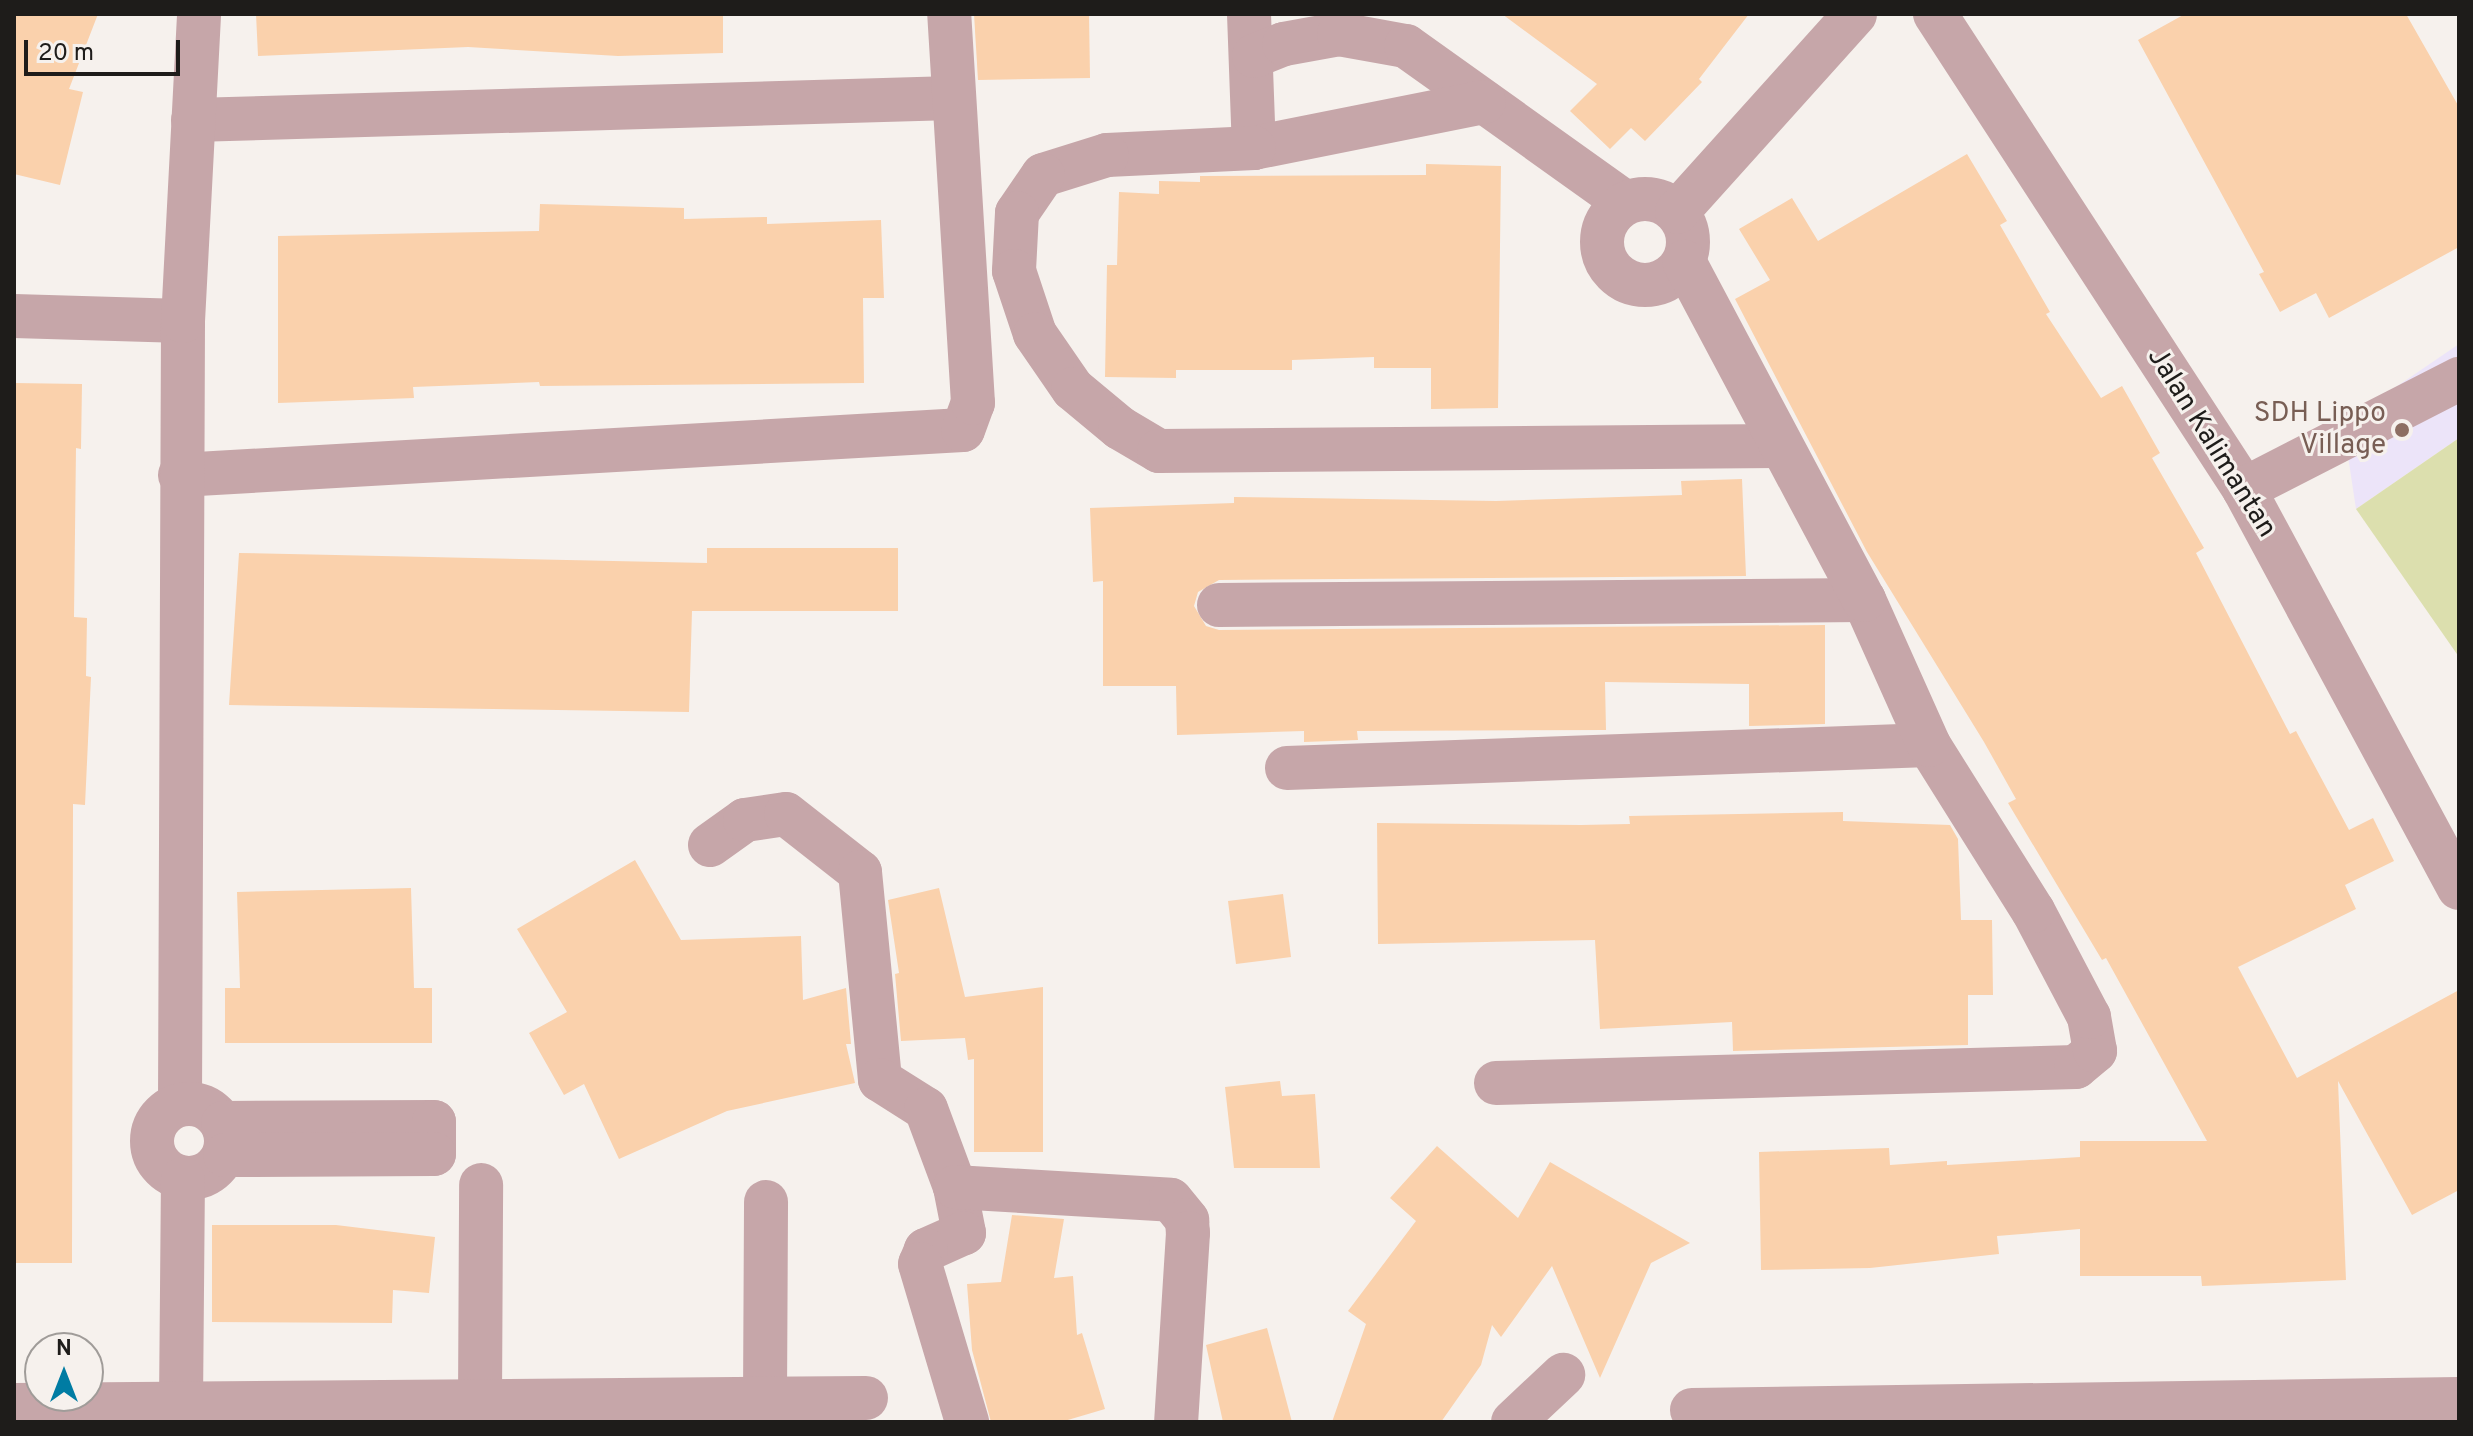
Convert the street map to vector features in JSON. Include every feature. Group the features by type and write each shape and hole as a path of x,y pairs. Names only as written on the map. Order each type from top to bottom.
{"street":[{"path":"180,1104 180,475 183,321 199,14"},
{"path":"180,475 963,430 973,403 949,14"},
{"path":"1677,212 1855,14"},
{"name":"Jalan Kalimantan","path":"1935,14 2244,489 2459,888"},
{"path":"1254,148 1251,35 1284,44 1339,34 1406,46 1626,203"},
{"path":"193,120 953,98"},
{"path":"1484,102 1254,148 1107,155 1043,175 1017,213 1014,271 1035,334 1073,389 1120,428 1159,451 1778,446"},
{"path":"1653,199 1677,212 1688,236 1684,262 1676,273 1652,286 1614,273 1606,261 1602,234 1607,221 1626,203 1653,199"},
{"path":"1496,1083 2076,1067 2090,1059 2096,1035 2033,911 1929,745 1864,600 1778,446 1684,262"},
{"path":"14,316 183,321"},
{"path":"2244,489 2459,379"},
{"path":"1219,605 1864,600"},
{"path":"1287,768 1929,745"},
{"path":"710,845 745,820 786,814 860,872 880,1080 926,1109 955,1187 964,1233 926,1250 920,1264 967,1422"},
{"path":"180,1104 205,1106 224,1139 208,1174 183,1179 160,1166 151,1142 159,1118 180,1104"},
{"path":"181,1404 183,1179"},
{"path":"480,1401 481,1185"},
{"path":"955,1187 1171,1200 1187,1220 1188,1233 1176,1422"},
{"path":"765,1399 766,1202"},
{"path":"1513,1422 1563,1375"},
{"path":"14,1405 866,1398"},
{"path":"1692,1410 2459,1399"}],"shaded area":[{"name":"SDH Lippo Village","path":"2459,344 2459,438 2356,509 2343,423"}],"green space":[{"path":"2459,438 2459,657 2356,509"}],"building":[{"path":"14,14 98,14 69,89 83,92 60,185 14,174"},
{"path":"256,14 723,14 723,53 618,56 468,47 258,56"},
{"path":"974,14 1089,14 1090,78 978,80"},
{"path":"1502,14 1749,14 1699,79 1702,82 1645,141 1631,128 1610,149 1570,111 1597,84"},
{"path":"2185,14 2406,14 2459,107 2459,247 2329,318 2316,293 2280,312 2259,274 2264,272 2138,40"},
{"path":"1967,154 2007,221 2000,225 2050,312 2046,314 2101,398 2122,386 2160,453 2152,458 2204,548 2196,553 2290,734 2296,731 2349,830 2373,818 2394,861 2345,885 2356,909 2238,967 2297,1078 2459,990 2459,1190 2412,1215 2338,1081 2346,1280 2202,1286 2201,1276 2080,1276 2080,1229 1997,1236 1999,1254 1870,1268 1761,1270 1759,1152 1889,1148 1890,1165 1947,1161 1947,1165 2080,1157 2080,1141 2207,1141 2106,958 2102,960 2008,803 2016,799 1984,742 1867,552 1735,299 1770,280 1739,229 1792,198 1818,241"},
{"path":"1426,164 1501,166 1498,408 1431,409 1431,368 1374,368 1374,357 1292,360 1292,370 1176,370 1176,378 1105,377 1107,265 1117,265 1119,192 1159,194 1159,181 1200,182 1200,176 1426,175"},
{"path":"540,204 684,208 684,219 767,217 767,224 881,220 884,298 863,298 864,383 540,386 539,382 413,387 414,398 278,403 278,236 539,231"},
{"path":"14,383 82,384 81,449 76,448 74,617 87,618 86,676 91,677 85,805 73,804 72,1263 14,1263"},
{"path":"1742,479 1746,576 1219,580 1198,592 1194,606 1206,626 1219,630 1825,625 1825,724 1749,726 1749,684 1605,682 1606,730 1357,731 1358,740 1304,742 1304,731 1177,735 1176,686 1103,686 1103,581 1093,582 1090,508 1234,503 1234,497 1496,501 1682,495 1681,481"},
{"path":"707,548 898,548 898,611 692,611 689,712 229,705 239,553 707,563"},
{"path":"1843,812 1843,821 1950,825 1958,839 1961,920 1992,920 1993,995 1968,995 1968,1045 1733,1051 1732,1022 1600,1029 1595,940 1378,944 1377,823 1630,824 1629,816"},
{"path":"635,860 681,940 801,936 803,1000 846,988 851,1044 846,1044 855,1083 727,1111 619,1159 584,1084 564,1095 529,1033 567,1012 517,929"},
{"path":"411,888 414,988 432,988 432,1043 225,1043 225,988 240,988 237,892"},
{"path":"939,888 965,997 1043,987 1043,1152 974,1152 974,1059 968,1060 965,1038 901,1041 895,974 899,973 888,900"},
{"path":"1283,894 1291,957 1236,964 1228,901"},
{"path":"1280,1081 1282,1096 1315,1094 1320,1168 1234,1168 1225,1087"},
{"path":"1437,1146 1518,1218 1550,1162 1690,1243 1651,1263 1600,1378 1552,1266 1501,1337 1492,1325 1481,1365 1441,1422 1332,1422 1366,1324 1348,1311 1416,1221 1390,1198"},
{"path":"1012,1215 1064,1219 1054,1278 1073,1276 1077,1335 1082,1333 1105,1409 1061,1422 991,1422 972,1350 967,1284 1001,1282"},
{"path":"212,1225 336,1225 435,1237 429,1293 393,1290 392,1323 212,1322"},
{"path":"1267,1328 1292,1422 1223,1422 1206,1345"}],"place":[{"name":"SDH Lippo Village","path":"2402,430"}]}
